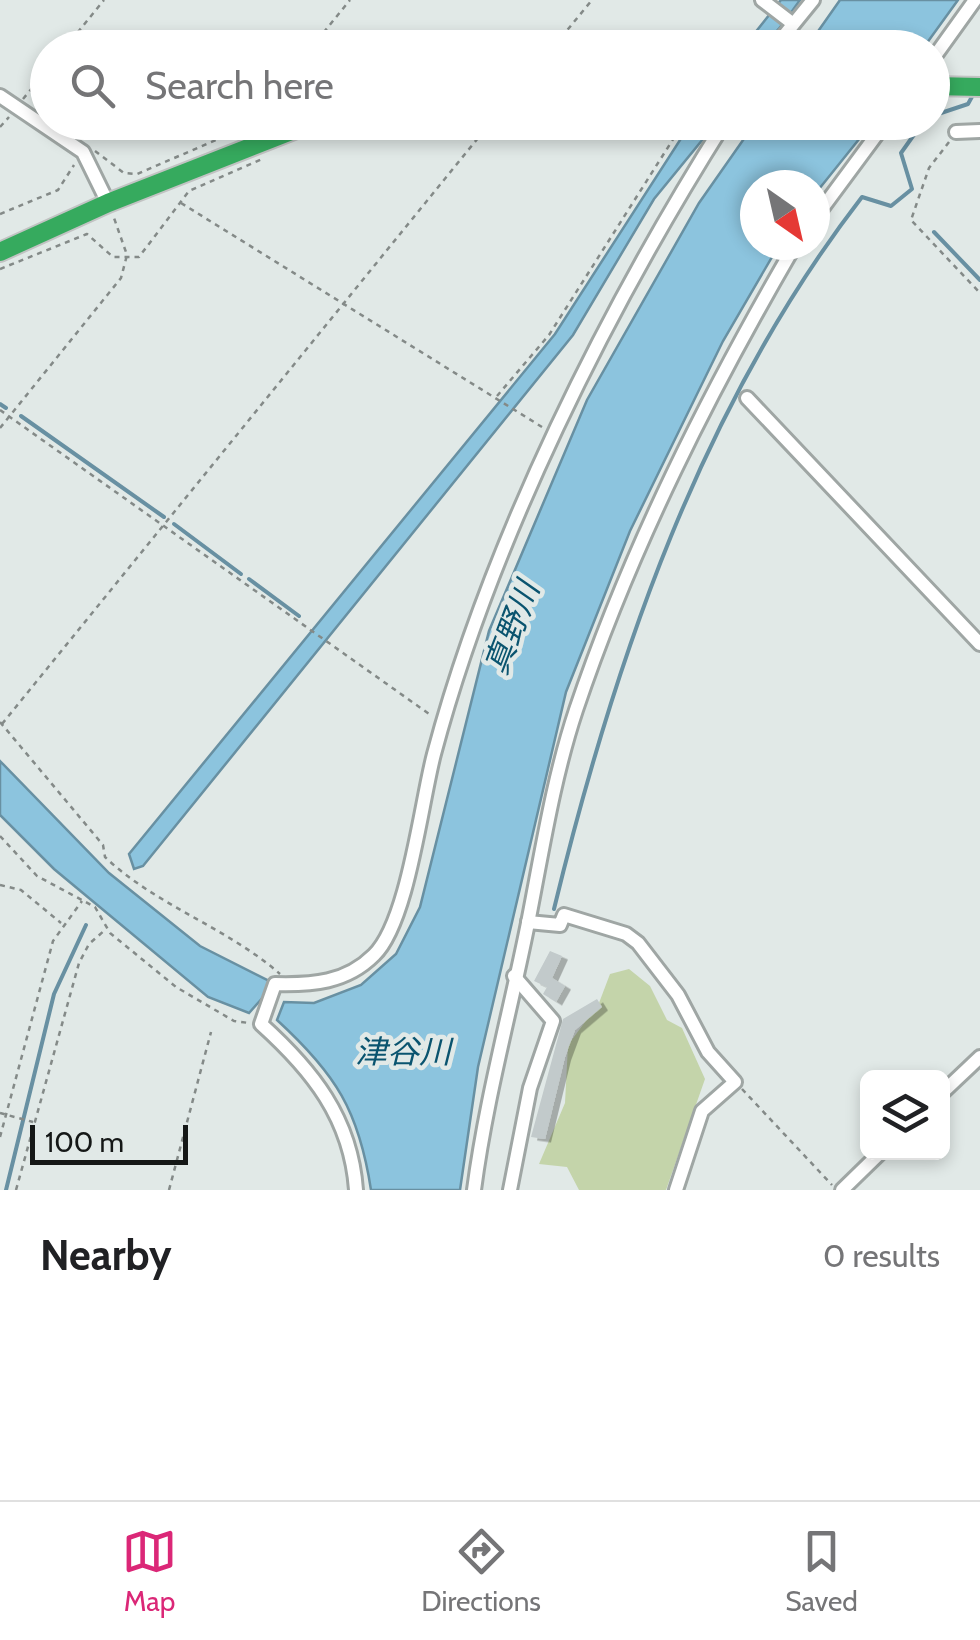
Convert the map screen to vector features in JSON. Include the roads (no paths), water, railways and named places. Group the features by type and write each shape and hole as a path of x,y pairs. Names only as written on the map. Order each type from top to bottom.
{"highway":[{"path":"950,86 980,87"},
{"path":"0,252 108,203 285,140"}],"street":[{"path":"787,30 813,0"},
{"path":"950,35 975,0"},
{"path":"766,2 792,23"},
{"path":"0,96 30,115"},
{"path":"956,132 980,131"},
{"path":"66,140 83,152 108,203"},
{"path":"356,1190 346,1137 332,1104 306,1066 262,1020 276,984 334,980 374,955 394,922 442,721 505,550 556,435 656,239 714,140"},
{"path":"830,198 873,140"},
{"path":"474,1190 514,976 551,802 576,710 629,575 723,368 786,260"},
{"path":"747,398 980,644"},
{"path":"528,922 560,925 564,915 626,934 678,995 708,1052 735,1082 702,1111 676,1190"},
{"path":"510,1190 530,1088 552,1022 514,976"},
{"path":"950,1085 980,1057"},
{"path":"839,1190 872,1160"}],"water":[{"path":"781,0 800,0 778,30 757,30"},
{"path":"840,0 958,0 936,30 819,30"},
{"path":"680,140 702,140 654,199 573,335 143,866 134,869 129,854 555,334"},
{"name":"津谷川","path":"743,140 858,140 830,175 830,170 740,170 740,260 770,260 723,341 630,531 566,692 478,1067 460,1190 371,1190 360,1138 342,1096 315,1058 277,1020 284,1002 314,1003 361,985 396,954 420,907 489,631 587,400 699,203"},
{"path":"0,761 109,873 200,946 275,984 249,1013 208,997 54,869 0,815"}],"waterway":[{"path":"950,110 968,104 974,93"},
{"path":"554,909 605,721 636,628 710,447 755,360 805,277 862,197 891,206 912,189 901,153 910,140"},
{"path":"934,232 980,280"},
{"path":"0,404 6,408"},
{"path":"21,416 164,517"},
{"path":"174,524 241,574"},
{"path":"249,579 299,616"},
{"path":"6,1190 54,994 86,925"}],"water label":[{"name":"真野川","path":"512,628"}]}
